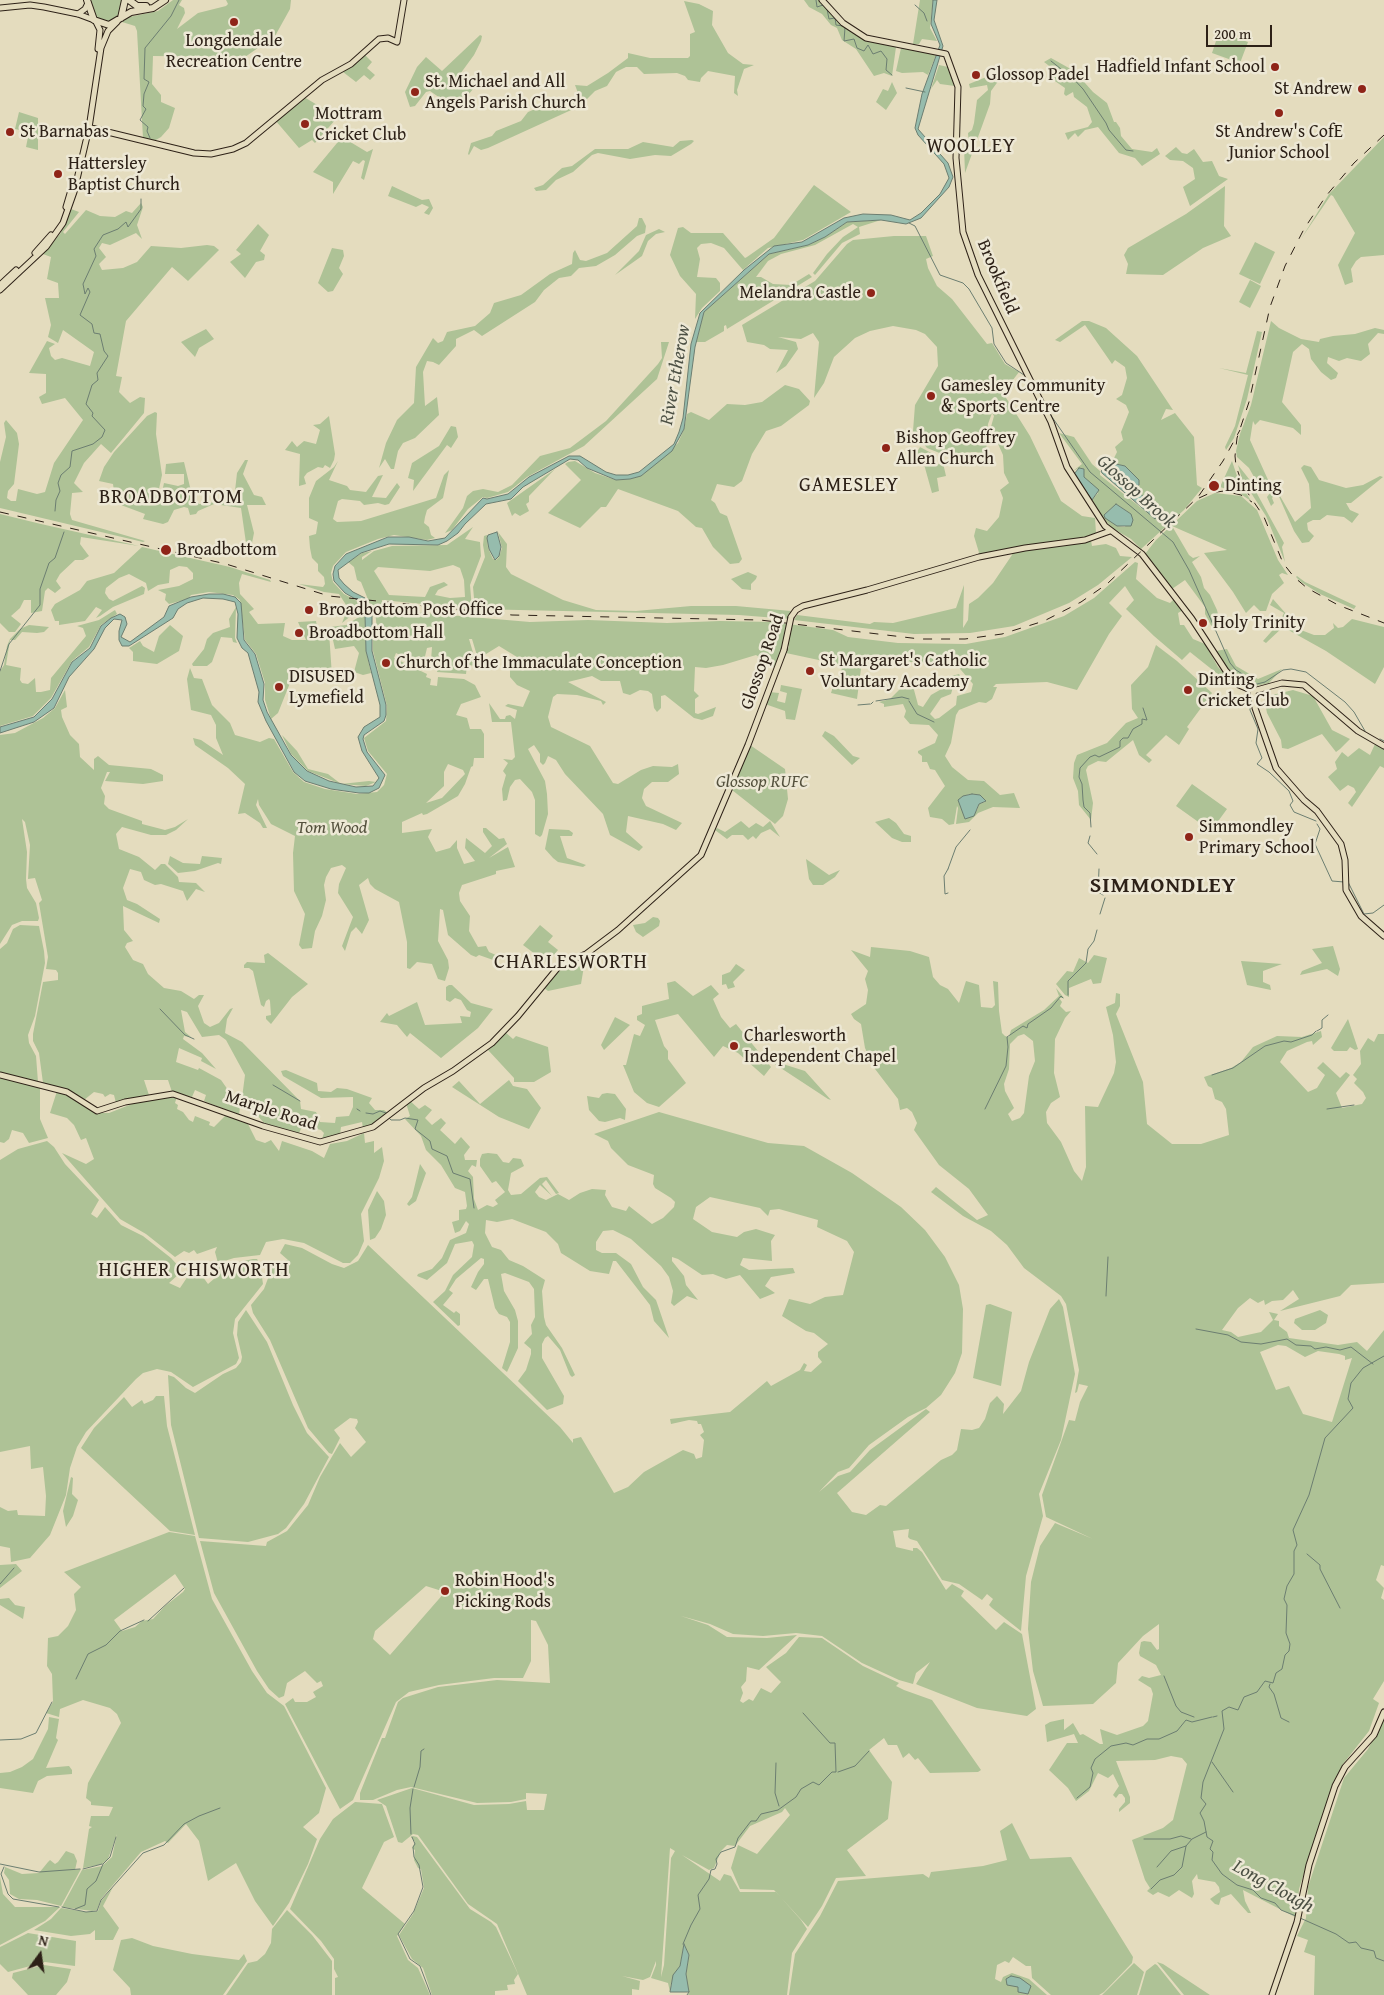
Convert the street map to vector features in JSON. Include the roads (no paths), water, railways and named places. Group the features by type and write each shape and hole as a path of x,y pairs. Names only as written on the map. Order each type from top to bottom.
{"highway":[{"path":"119,20 125,0"},
{"path":"129,0 137,6 145,7 165,0"},
{"path":"87,1 95,21 109,25 131,12 153,8 165,0"}],"main road":[{"path":"88,128 194,153 211,154 228,151 246,143 303,94 322,80 351,64 379,39 390,38 397,42 404,0"},
{"name":"Brookfield","path":"822,0 843,23 866,38 945,54 958,87 956,158 959,179 960,217 974,266 1051,422 1067,467 1098,518 1110,531 1128,542 1142,554 1192,619 1220,664 1239,684 1253,691"},
{"path":"78,14 85,9 87,1"},
{"path":"0,8 30,5 78,14 95,21 100,30 88,128 60,221 43,245 0,290"},
{"path":"0,285 36,256 63,223 74,192 88,128 101,48 108,31 119,20"},
{"name":"Glossop Road","path":"586,954 632,920 704,851 748,745 784,650 793,613 803,606 868,590 979,557 1025,548 1084,540 1110,531"},
{"path":"1384,746 1358,731 1304,685 1282,683 1253,691 1255,708 1276,768 1304,800 1317,811 1341,844 1345,860 1344,882 1349,895 1361,916 1384,936"},
{"name":"Marple Road","path":"0,1075 70,1093 92,1109 99,1111 133,1100 164,1094 178,1094 252,1123 320,1142 372,1128 424,1088 485,1049 518,1016 560,965 586,954"},
{"path":"1272,1995 1297,1922 1307,1872 1323,1819 1339,1777 1372,1738 1384,1712"}],"water":[{"path":"933,0 937,0 934,20 943,46 918,129 948,163 953,177 949,187 921,218 906,224 881,220 847,222 825,237 808,245 769,254 704,312 695,347 684,429 672,451 641,476 616,480 587,468 578,460 570,459 523,487 511,499 486,504 458,533 447,541 438,545 389,544 361,553 338,570 339,578 344,584 353,592 365,598 372,614 372,651 386,705 386,715 384,721 364,735 363,739 367,752 385,775 379,788 369,793 331,789 305,781 294,772 266,721 258,702 259,692 248,653 242,648 237,638 238,614 235,602 223,599 203,598 187,603 178,609 173,618 129,646 122,646 119,640 122,620 114,619 105,628 94,649 69,677 54,708 34,722 0,733 0,727 34,717 52,699 72,662 90,648 101,626 111,618 120,614 125,617 127,624 121,637 130,642 164,617 169,606 191,597 223,594 235,597 241,603 244,640 255,654 264,684 263,700 267,712 291,755 307,771 329,781 356,787 373,786 379,778 362,751 358,737 364,727 380,717 380,705 366,651 365,615 359,601 345,593 334,581 335,566 346,554 388,537 409,537 428,541 445,538 483,498 487,499 508,494 529,477 569,456 580,456 606,472 616,475 628,475 639,472 674,444 679,432 683,418 691,344 700,313 744,270 774,246 802,242 844,218 863,214 891,215 910,220 921,213 940,194 949,178 944,164 918,135 915,128 922,94 940,45 931,24"},
{"path":"1113,460 1116,464 1125,466 1139,480 1139,485 1134,489 1144,497 1156,517 1155,519 1102,473 1101,471"},
{"path":"1079,468 1084,469 1084,477 1099,490 1092,500 1074,474"},
{"path":"1116,504 1131,514 1133,520 1131,526 1117,526 1105,518 1104,515"},
{"path":"497,532 501,547 499,556 495,560 489,549 487,538 488,535"},
{"path":"980,795 986,801 979,804 974,816 965,819 958,800 963,796"},
{"path":"684,1944 689,1955 686,1974 689,1992 670,1992 673,1975 680,1966"},
{"path":"1011,1976 1020,1978 1031,1986 1028,1994 1018,1992 1018,1987 1007,1985 1006,1979"}],"waterway":[{"path":"150,138 147,131 148,127 140,120 146,109 143,106 144,94 149,82 144,79 145,48 171,16 179,0"},
{"path":"816,0 817,7 823,5"},
{"path":"915,5 924,13 927,21"},
{"path":"827,9 829,19 835,18 836,25 843,26"},
{"path":"845,28 844,41 854,39 857,48 864,51 868,45 873,54 881,51 887,59 886,70 892,75"},
{"path":"1051,61 1061,69"},
{"path":"1068,73 1083,89 1109,130 1126,150 1133,151"},
{"path":"906,88 925,92"},
{"path":"55,511 56,500 60,491 58,483 61,475 70,467 72,451 93,444 102,437 105,430 92,416 93,413 86,404 92,385 98,380 97,373 108,356 104,351 100,334 94,333 92,324 80,315 90,292 88,288 85,294 83,284 96,256 94,249 103,235 118,229 126,222 128,227 141,209 141,199"},
{"name":"Glossop Brook","path":"909,223 915,226 940,275 963,283 969,289 992,328 994,344 1006,363 1024,375"},
{"name":"Glossop Brook","path":"1032,380 1052,417 1090,472 1173,542 1189,570 1230,663 1236,670 1244,675 1250,683 1257,684 1265,682 1283,670 1291,669 1306,672 1345,702 1354,712 1365,731"},
{"path":"0,671 9,644 40,605 40,589 49,563 55,558 64,532"},
{"path":"1250,692 1250,710 1258,729 1256,743 1262,758 1257,764 1269,772 1289,791 1293,801 1290,805 1294,812 1316,821"},
{"path":"876,701 902,697 909,699"},
{"path":"909,701 917,714 934,722"},
{"path":"858,705 870,704"},
{"path":"1091,827 1090,813 1084,807 1082,784 1079,777 1080,768 1090,757 1095,755 1099,757 1120,747 1120,741 1123,738 1128,738 1133,729 1142,724 1142,719 1147,720 1143,708"},
{"name":"Glossop Brook","path":"1380,739 1384,741"},
{"path":"1317,824 1320,829 1315,844 1332,881 1344,882"},
{"path":"948,869 956,847 970,830"},
{"path":"1090,836 1088,843 1097,854"},
{"path":"948,869 944,876 945,894 948,893"},
{"path":"1099,869 1098,892 1103,895"},
{"path":"1348,882 1364,914 1373,913 1384,905"},
{"path":"1100,914 1105,898"},
{"path":"1068,995 1068,981 1086,963 1088,949 1094,941 1097,930"},
{"path":"985,1109 1006,1066 1007,1037 1023,1026 1027,1028 1028,1024 1051,1008 1061,996 1063,998"},
{"path":"160,1009 185,1035 194,1039"},
{"path":"1317,1031 1322,1028 1322,1020 1328,1015"},
{"path":"1212,1075 1233,1068 1265,1046 1284,1041 1291,1042 1312,1035 1316,1031"},
{"path":"273,1085 300,1101"},
{"path":"1327,1109 1354,1105"},
{"path":"366,1113 373,1114 380,1111 386,1113"},
{"path":"388,1117 391,1120 405,1118 418,1120 415,1129 430,1141 432,1149 447,1156 453,1173 470,1179 474,1208"},
{"path":"1106,1296 1108,1257"},
{"path":"1196,1329 1228,1335 1241,1342 1261,1344 1287,1339 1296,1345 1311,1346 1315,1349 1326,1347 1340,1350 1351,1347 1373,1364"},
{"name":"Long Clough","path":"1296,1916 1281,1910 1275,1903 1261,1898 1253,1890 1237,1885 1222,1874 1212,1860 1213,1852 1210,1849 1213,1841 1207,1837 1204,1821 1200,1813 1206,1804 1201,1798 1203,1782 1224,1729 1222,1711 1229,1707 1238,1710 1244,1697 1257,1692 1265,1681 1273,1683 1276,1673 1282,1669 1290,1644 1286,1633 1287,1605 1284,1599 1287,1586 1294,1574 1294,1551 1297,1545 1293,1530 1309,1495 1325,1438 1353,1408 1348,1399 1351,1383 1363,1368 1384,1356"},
{"path":"1307,1554 1320,1565 1320,1569 1340,1608"},
{"path":"0,1584 14,1568"},
{"path":"148,1621 184,1588"},
{"path":"76,1679 88,1654 106,1645 120,1631 144,1620"},
{"path":"1164,1676 1176,1706 1181,1712 1194,1717"},
{"path":"1270,1684 1269,1687 1274,1694 1281,1718 1289,1722"},
{"path":"0,1740 21,1739 36,1733 52,1702"},
{"path":"683,1944 700,1909 698,1895 709,1879 711,1870 715,1869 716,1859 721,1852 735,1847 738,1838 751,1821 756,1821 761,1814 778,1810 796,1797 801,1789 813,1782 819,1785 832,1772 836,1772 835,1743 830,1743 803,1713"},
{"path":"1213,1717 1217,1716"},
{"path":"1077,1798 1090,1787 1093,1773 1091,1768 1095,1759 1111,1746 1126,1743 1133,1745 1147,1739 1159,1739 1177,1731 1186,1720 1192,1722 1212,1717"},
{"path":"414,1787 420,1767 421,1751 424,1749"},
{"path":"838,1772 855,1766 869,1751"},
{"path":"1212,1762 1233,1792"},
{"path":"776,1763 775,1793 779,1806"},
{"path":"411,1834 410,1808 413,1789"},
{"path":"62,1907 86,1912 97,1911 101,1900 143,1853 164,1845 184,1824 220,1808"},
{"path":"1151,1889 1160,1880 1174,1875 1182,1867 1186,1846 1192,1839 1206,1832"},
{"path":"1144,1839 1170,1839 1181,1836 1191,1839"},
{"path":"75,1909 85,1905 87,1889 96,1881 103,1864 110,1857 116,1837"},
{"path":"412,1837 415,1844 413,1847 414,1857 419,1865 423,1887 414,1911 398,1934 410,1959 420,1966 431,1995"},
{"path":"1157,1867 1171,1851 1186,1846"},
{"path":"0,1864 39,1872 80,1869"},
{"path":"83,1869 102,1864"},
{"path":"4,1867 1,1874 8,1894 13,1899 59,1907"},
{"name":"Long Clough","path":"1300,1918 1336,1934 1349,1943 1356,1942 1361,1948 1374,1951 1376,1958 1384,1961"}],"railway":[{"path":"1384,135 1354,163 1326,196 1304,229 1285,266 1270,307 1249,402 1237,438 1235,456 1236,466 1243,486 1264,517 1283,563 1294,577 1307,588 1338,605 1384,623"},
{"path":"0,512 226,564 329,596 512,615 760,620 920,639 965,639 1002,634 1044,621 1081,602 1107,584 1198,497 1223,461 1240,430"},
{"path":"1199,498 1210,493 1224,491 1241,495 1252,502"}],"place":[{"name":"Longdendale Recreation Centre","path":"234,22"},
{"name":"Hadfield Infant School","path":"1275,67"},
{"name":"Glossop Padel","path":"976,75"},
{"name":"St Andrew","path":"1362,89"},
{"name":"St. Michael and All Angels Parish Church","path":"415,92"},
{"name":"St Andrew's CofE Junior School","path":"1279,113"},
{"name":"Mottram Cricket Club","path":"305,124"},
{"name":"St Barnabas","path":"10,132"},
{"name":"Hattersley Baptist Church","path":"58,174"},
{"name":"Melandra Castle","path":"871,293"},
{"name":"Gamesley Community & Sports Centre","path":"931,396"},
{"name":"Bishop Geoffrey Allen Church","path":"886,448"},
{"name":"Dinting","path":"1214,486"},
{"name":"Broadbottom","path":"166,550"},
{"name":"Broadbottom Post Office","path":"309,610"},
{"name":"Holy Trinity","path":"1203,623"},
{"name":"Broadbottom Hall","path":"299,633"},
{"name":"Church of the Immaculate Conception","path":"386,663"},
{"name":"St Margaret's Catholic Voluntary Academy","path":"810,671"},
{"name":"DISUSED Lymefield","path":"279,687"},
{"name":"Dinting Cricket Club","path":"1188,690"},
{"name":"Simmondley Primary School","path":"1189,837"},
{"name":"Charlesworth Independent Chapel","path":"734,1046"},
{"name":"Robin Hood's Picking Rods","path":"445,1591"}],"district":[{"name":"WOOLLEY","path":"971,147"},
{"name":"GAMESLEY","path":"849,486"},
{"name":"BROADBOTTOM","path":"171,498"},
{"name":"SIMMONDLEY","path":"1163,886"},
{"name":"CHARLESWORTH","path":"571,963"},
{"name":"HIGHER CHISWORTH","path":"194,1271"}],"water label":[{"name":"River Etherow","path":"676,375"}],"park label":[{"name":"Glossop RUFC","path":"762,782"},
{"name":"Tom Wood","path":"332,828"}]}
